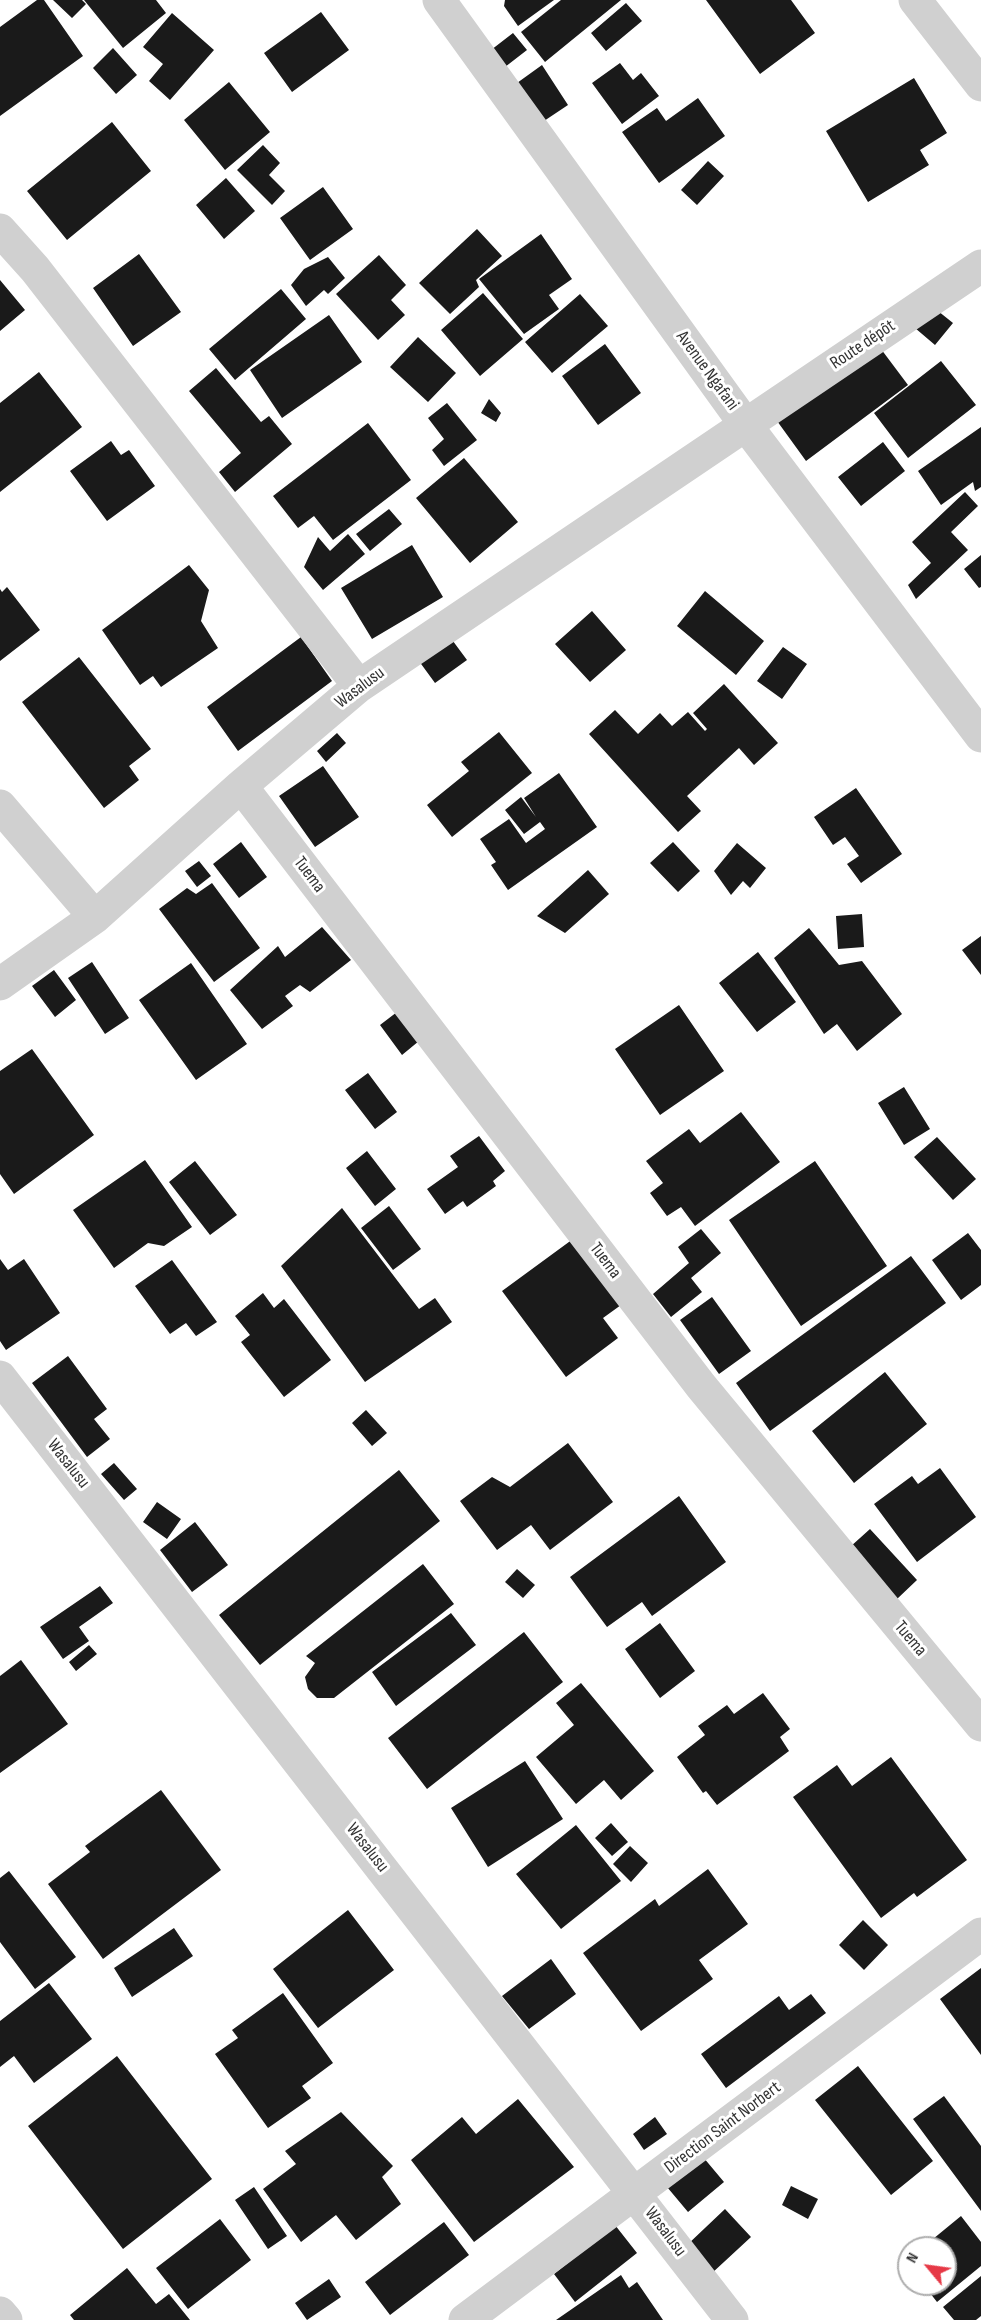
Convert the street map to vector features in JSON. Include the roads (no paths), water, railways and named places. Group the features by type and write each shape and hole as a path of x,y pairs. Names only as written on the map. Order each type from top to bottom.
{"street":[{"name":"Avenue Ngafani","path":"440,0 745,424 981,736"},
{"path":"915,0 981,85"},
{"path":"0,230 35,269 359,686"},
{"name":"Route dépôt","path":"745,424 981,266"},
{"name":"Wasalusu","path":"0,984 95,917 241,786 359,686 745,424"},
{"name":"Tuema","path":"241,786 700,1386 981,1725"},
{"path":"0,806 95,917"},
{"name":"Wasalusu","path":"0,1377 732,2320"},
{"name":"Direction Saint Norbert","path":"465,2320 981,1934"},
{"path":"0,2313 6,2320"}]}
